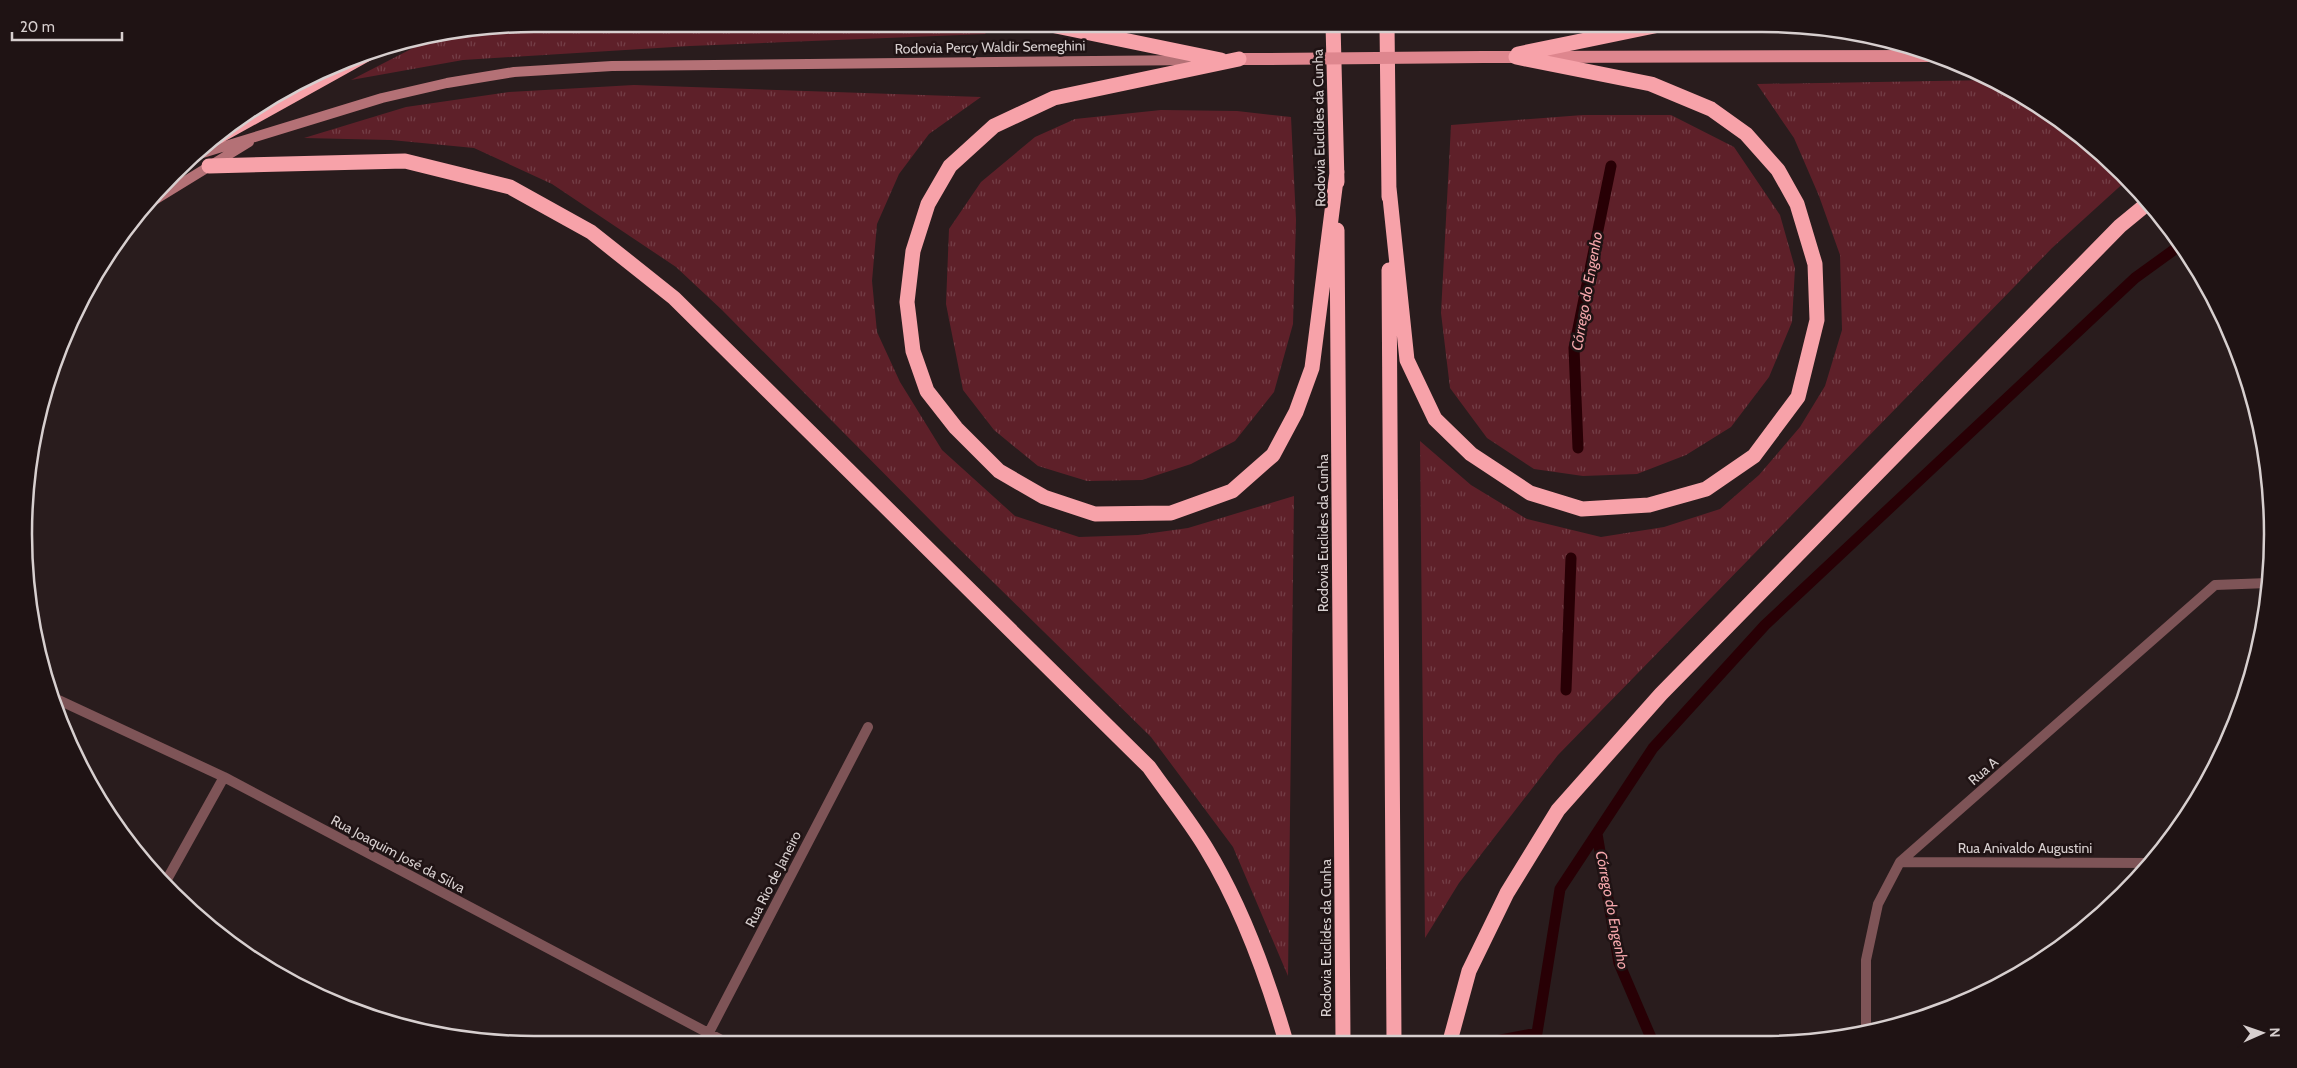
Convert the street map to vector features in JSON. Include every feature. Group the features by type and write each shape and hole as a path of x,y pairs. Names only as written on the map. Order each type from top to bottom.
{"highway":[{"path":"1085,32 1221,60"},
{"name":"Rodovia Euclides da Cunha","path":"1333,32 1337,172 1342,1036"},
{"path":"1387,32 1394,1036"},
{"path":"1511,57 1627,32"},
{"path":"1388,188 1407,360 1436,419 1471,454 1530,493 1582,509 1649,505 1706,489 1754,456 1798,397 1817,320 1815,264 1797,204 1778,170 1746,134 1711,109 1651,84 1511,57"},
{"path":"1239,59 1054,98 994,126 950,166 928,204 913,251 907,302 913,351 927,391 956,428 999,471 1044,497 1095,514 1171,513 1232,491 1273,455 1296,412 1312,368 1337,172"},
{"path":"274,106 315,83"},
{"path":"209,166 405,161 510,187 591,232 674,298 1148,767 1206,848 1239,914 1272,993 1284,1036"},
{"path":"1451,1036 1469,971 1507,893 1558,810 1661,694 1709,644 2120,226 2143,207"}],"main road":[{"name":"Rodovia Percy Waldir Semeghini","path":"263,134 382,98 447,83 514,72 612,66 1483,57 1914,56"},
{"path":"211,150 263,134"},
{"path":"167,192 263,134"}],"street":[{"name":"Rua A","path":"1866,1025 1866,960 1878,904 1900,862 2215,585 2261,583"},
{"name":"Rua Joaquim José da Silva","path":"61,701 224,777 714,1036"},
{"name":"Rua Rio de Janeiro","path":"707,1036 868,727"},
{"path":"168,877 224,777"},
{"name":"Rua Anivaldo Augustini","path":"1900,862 2142,863"}],"green space":[{"path":"534,32 984,32 986,34 690,46 463,60 351,80 414,48 436,42 501,34"},
{"path":"1976,80 2042,117 2094,157 2123,184 2052,248 1558,755 1459,883 1425,938 1420,441 1471,485 1527,519 1601,537 1664,527 1720,509 1759,475 1800,427 1825,386 1842,330 1840,255 1819,196 1794,138 1757,84"},
{"path":"634,85 981,97 929,134 899,174 877,224 872,281 877,332 900,382 942,450 1015,516 1079,537 1138,535 1188,528 1294,496 1288,976 1233,847 1151,737 944,534 722,310 676,267 552,184 474,148 391,140 304,138 406,107 509,92"},
{"path":"1161,110 1237,111 1291,117 1296,220 1293,324 1274,392 1235,441 1191,464 1142,480 1087,481 1038,466 994,430 963,390 946,304 949,229 981,182 1035,137 1075,119"},
{"path":"1583,115 1671,115 1734,147 1780,215 1795,268 1792,322 1769,377 1731,427 1686,455 1637,474 1583,476 1534,469 1487,438 1450,388 1441,313 1451,125"}],"waterway":[{"name":"Córrego do Engenho","path":"1578,448 1574,348 1611,166"},
{"path":"1522,1036 1537,1033 1560,889 1653,748 1765,625 2135,278 2175,249"},
{"name":"Córrego do Engenho","path":"1566,690 1571,558"},
{"name":"Córrego do Engenho","path":"1597,834 1619,963 1650,1036"}]}
